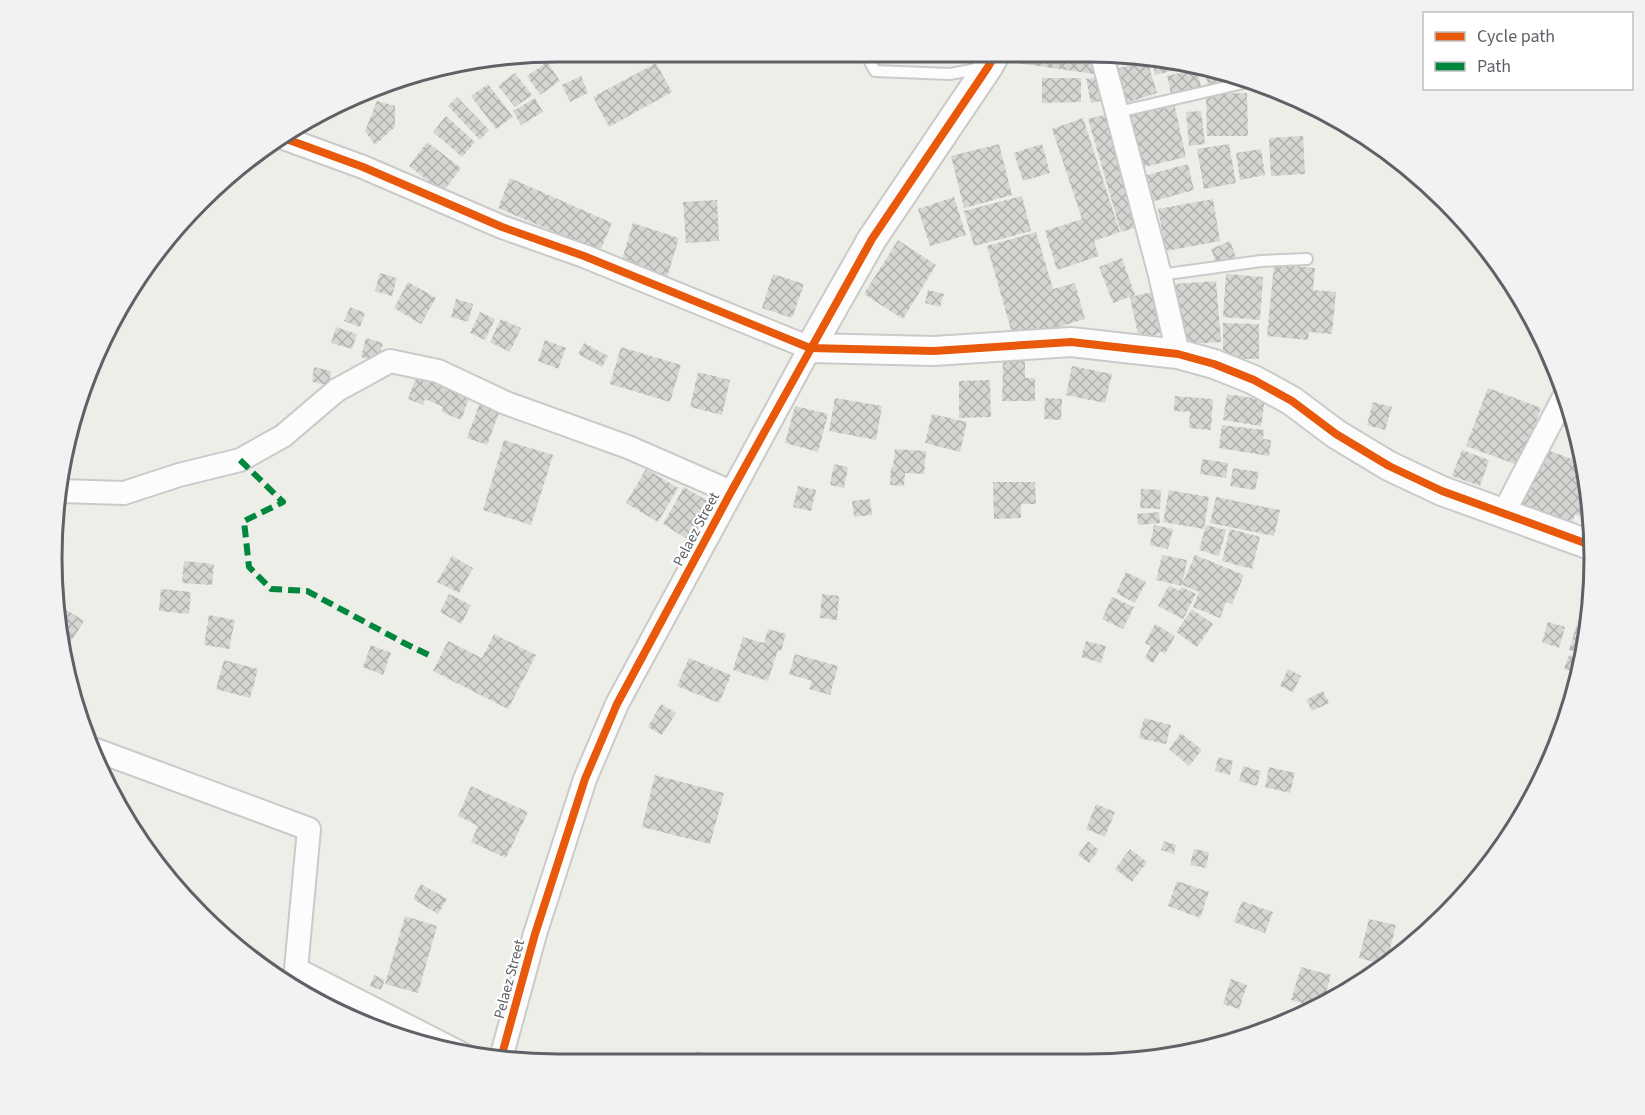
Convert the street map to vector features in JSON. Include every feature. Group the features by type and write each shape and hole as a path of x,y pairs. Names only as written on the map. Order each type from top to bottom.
{"street":[{"name":"Pelaez Street","path":"503,1050 535,934 585,779 617,704 731,492 872,239 991,62"},
{"path":"1104,62 1160,275 1178,354"},
{"path":"290,140 363,167 502,227 584,256 810,348 934,351 1071,342 1178,354 1214,364 1254,380 1292,401 1336,434 1389,466 1442,491 1583,542"},
{"path":"66,491 124,493 179,475 240,460 283,436 337,390 390,361 438,371 507,403 628,447 731,492"},
{"path":"1503,514 1559,406"},
{"path":"101,752 309,829 296,969 429,1037"}],"lane":[{"path":"870,62 875,71 950,74 984,62"},
{"path":"1118,112 1237,85"},
{"path":"1160,275 1261,261 1307,259"}],"building":[{"path":"547,62 560,81 540,95 527,76"},
{"path":"1017,62 1096,62 1094,74"},
{"path":"656,63 672,92 609,127 593,97"},
{"path":"1133,64 1149,66 1157,93 1120,105 1110,71"},
{"path":"1153,66 1176,70 1155,75"},
{"path":"1186,72 1198,74 1201,87 1171,94 1167,76"},
{"path":"515,73 532,95 515,107 498,86"},
{"path":"581,76 588,93 570,102 562,85"},
{"path":"1105,76 1110,99 1091,103 1086,79"},
{"path":"1206,76 1227,82 1208,86"},
{"path":"1042,78 1081,78 1081,102 1042,103"},
{"path":"488,84 513,117 496,129 471,96"},
{"path":"1247,93 1248,136 1207,136 1206,94"},
{"path":"457,97 489,130 480,140 448,106"},
{"path":"535,98 543,112 521,125 513,111"},
{"path":"377,101 395,106 395,127 375,145 365,131"},
{"path":"1174,103 1186,157 1136,169 1123,114"},
{"path":"1201,111 1205,144 1189,146 1186,112"},
{"path":"1108,114 1141,226 1121,232 1088,119"},
{"path":"446,116 475,142 462,157 433,132"},
{"path":"1083,118 1120,232 1094,241 1099,256 1057,270 1045,231 1082,219 1052,129"},
{"path":"1303,136 1305,174 1271,176 1269,138"},
{"path":"427,142 461,168 443,192 409,166"},
{"path":"999,144 1012,195 964,208 951,156"},
{"path":"1042,144 1050,173 1023,181 1014,153"},
{"path":"1229,144 1236,183 1204,189 1197,149"},
{"path":"1261,149 1265,175 1240,180 1236,153"},
{"path":"1188,164 1194,190 1154,201 1147,175"},
{"path":"510,178 612,223 600,251 498,208"},
{"path":"1022,196 1031,231 974,246 964,211"},
{"path":"954,197 966,235 930,246 918,209"},
{"path":"1213,199 1220,241 1166,251 1158,209"},
{"path":"717,200 719,241 686,243 683,202"},
{"path":"633,223 679,238 667,277 621,263"},
{"path":"1036,232 1053,289 1075,283 1085,319 1014,340 987,246"},
{"path":"898,240 936,265 903,319 864,294"},
{"path":"1230,241 1236,257 1217,265 1211,249"},
{"path":"1122,258 1135,295 1113,303 1099,267"},
{"path":"1274,264 1315,268 1313,290 1336,292 1332,334 1309,332 1308,340 1267,336"},
{"path":"380,273 397,278 392,296 375,291"},
{"path":"773,274 804,284 792,318 762,308"},
{"path":"1226,274 1263,277 1260,320 1223,317"},
{"path":"1216,281 1221,342 1178,345 1174,284"},
{"path":"408,282 436,298 421,324 394,308"},
{"path":"928,290 944,294 940,307 925,303"},
{"path":"1161,290 1170,331 1139,339 1130,297"},
{"path":"456,299 473,304 468,322 451,317"},
{"path":"350,307 365,313 360,327 344,321"},
{"path":"480,312 495,319 485,340 470,333"},
{"path":"501,319 521,328 510,352 490,342"},
{"path":"1223,323 1259,324 1259,359 1223,359"},
{"path":"336,327 357,334 352,349 331,343"},
{"path":"366,338 383,343 378,362 361,357"},
{"path":"545,340 566,348 558,369 538,361"},
{"path":"584,343 608,356 602,367 578,354"},
{"path":"621,347 681,365 670,402 610,384"},
{"path":"1003,361 1025,361 1025,378 1035,378 1035,401 1002,401"},
{"path":"1072,366 1112,374 1105,403 1066,395"},
{"path":"314,367 331,371 329,385 312,382"},
{"path":"419,370 472,390 461,420 442,412 443,407 425,399 423,405 408,399"},
{"path":"698,372 730,380 722,415 690,407"},
{"path":"990,380 991,417 959,418 959,381"},
{"path":"1488,388 1541,408 1520,466 1466,446"},
{"path":"1227,394 1265,400 1261,426 1223,420"},
{"path":"1175,396 1213,399 1211,430 1189,428 1190,412 1174,411"},
{"path":"835,398 882,406 876,440 829,431"},
{"path":"1045,398 1062,399 1061,420 1044,419"},
{"path":"481,400 501,408 487,445 467,438"},
{"path":"1373,402 1392,407 1385,430 1367,425"},
{"path":"795,406 828,414 818,452 785,443"},
{"path":"932,414 967,422 960,452 925,443"},
{"path":"1563,417 1566,427 1560,425"},
{"path":"1222,425 1264,430 1263,439 1271,440 1269,456 1219,448"},
{"path":"504,440 553,455 531,525 483,510"},
{"path":"1542,448 1574,460 1581,517 1575,514 1569,531 1518,513"},
{"path":"895,449 926,451 924,474 905,473 904,486 890,485"},
{"path":"1462,450 1489,460 1480,486 1452,476"},
{"path":"1202,459 1228,463 1226,478 1200,474"},
{"path":"834,464 848,467 844,488 830,485"},
{"path":"1233,468 1259,472 1255,490 1230,486"},
{"path":"646,469 678,488 658,522 626,503"},
{"path":"993,482 1035,482 1036,504 1021,504 1021,518 994,519"},
{"path":"798,486 816,490 811,511 793,507"},
{"path":"684,487 714,505 692,542 663,524"},
{"path":"1141,489 1161,490 1160,509 1140,508"},
{"path":"1169,490 1209,497 1204,529 1163,522"},
{"path":"1216,497 1280,510 1274,536 1210,523"},
{"path":"870,499 872,515 854,517 852,501"},
{"path":"1159,512 1160,523 1138,525 1137,514"},
{"path":"1154,525 1173,529 1168,549 1150,545"},
{"path":"1206,525 1226,530 1219,556 1199,550"},
{"path":"1230,529 1260,537 1252,569 1222,561"},
{"path":"1162,555 1187,560 1182,586 1156,580"},
{"path":"1195,555 1244,575 1232,604 1226,602 1220,618 1193,607 1199,592 1182,585"},
{"path":"452,556 473,568 459,593 437,582"},
{"path":"184,561 214,564 212,585 182,583"},
{"path":"1126,572 1146,582 1135,603 1116,593"},
{"path":"1169,585 1179,591 1182,587 1196,594 1183,619 1158,606"},
{"path":"161,589 191,592 189,614 159,611"},
{"path":"449,594 471,605 461,624 440,612"},
{"path":"822,594 839,596 837,620 820,618"},
{"path":"1112,597 1134,607 1123,629 1102,619"},
{"path":"65,609 84,621 69,644"},
{"path":"1192,609 1213,624 1197,647 1176,632"},
{"path":"209,615 235,620 229,649 204,645"},
{"path":"1578,621 1579,621 1574,652 1569,650"},
{"path":"1548,622 1565,627 1559,648 1542,642"},
{"path":"1155,624 1175,636 1165,654 1160,651 1153,663 1145,658 1151,646 1145,643"},
{"path":"768,629 786,634 768,681 733,670 743,637 764,643"},
{"path":"494,634 536,655 508,709 433,671 448,641 482,658"},
{"path":"1086,641 1106,646 1101,663 1081,657"},
{"path":"371,645 391,653 383,675 363,667"},
{"path":"795,654 838,666 830,695 809,689 812,681 789,674"},
{"path":"1569,655 1574,656 1570,671 1564,669"},
{"path":"689,658 731,675 719,703 677,686"},
{"path":"224,660 258,669 250,698 216,689"},
{"path":"1288,669 1301,676 1293,692 1280,686"},
{"path":"1323,691 1329,703 1312,711 1306,700"},
{"path":"661,704 676,713 662,735 648,727"},
{"path":"1144,718 1171,725 1166,744 1139,738"},
{"path":"1181,733 1202,750 1189,766 1169,749"},
{"path":"1218,757 1233,761 1230,775 1215,771"},
{"path":"1243,766 1261,771 1257,786 1239,781"},
{"path":"1269,767 1295,773 1290,793 1265,787"},
{"path":"655,775 724,793 710,844 642,827"},
{"path":"471,786 528,812 506,858 471,842 478,826 458,816"},
{"path":"1096,804 1115,812 1105,837 1086,829"},
{"path":"1088,841 1099,850 1089,863 1078,855"},
{"path":"1164,841 1176,845 1174,854 1161,850"},
{"path":"1130,849 1147,862 1132,882 1115,869"},
{"path":"1194,849 1209,852 1206,868 1190,865"},
{"path":"1177,881 1209,892 1200,918 1168,906"},
{"path":"421,884 447,899 438,914 413,899"},
{"path":"1242,901 1273,912 1265,933 1234,922"},
{"path":"405,916 437,926 418,993 385,984"},
{"path":"1369,919 1396,925 1390,950 1374,962 1359,958"},
{"path":"1301,967 1331,975 1326,992 1304,1004 1291,1000"},
{"path":"374,975 385,980 381,990 370,986"},
{"path":"1231,979 1247,985 1239,1009 1223,1004"}],"marked path":[{"path":"240,460 283,502 244,521 249,567 271,589 307,591 429,655"}],"cycle path":[{"path":"503,1050 535,934 585,779 617,704 731,492 872,239 991,62"},
{"path":"290,140 363,167 502,227 584,256 810,348 934,351 1071,342 1178,354 1214,364 1254,380 1292,401 1336,434 1389,466 1442,491 1583,542"}]}
